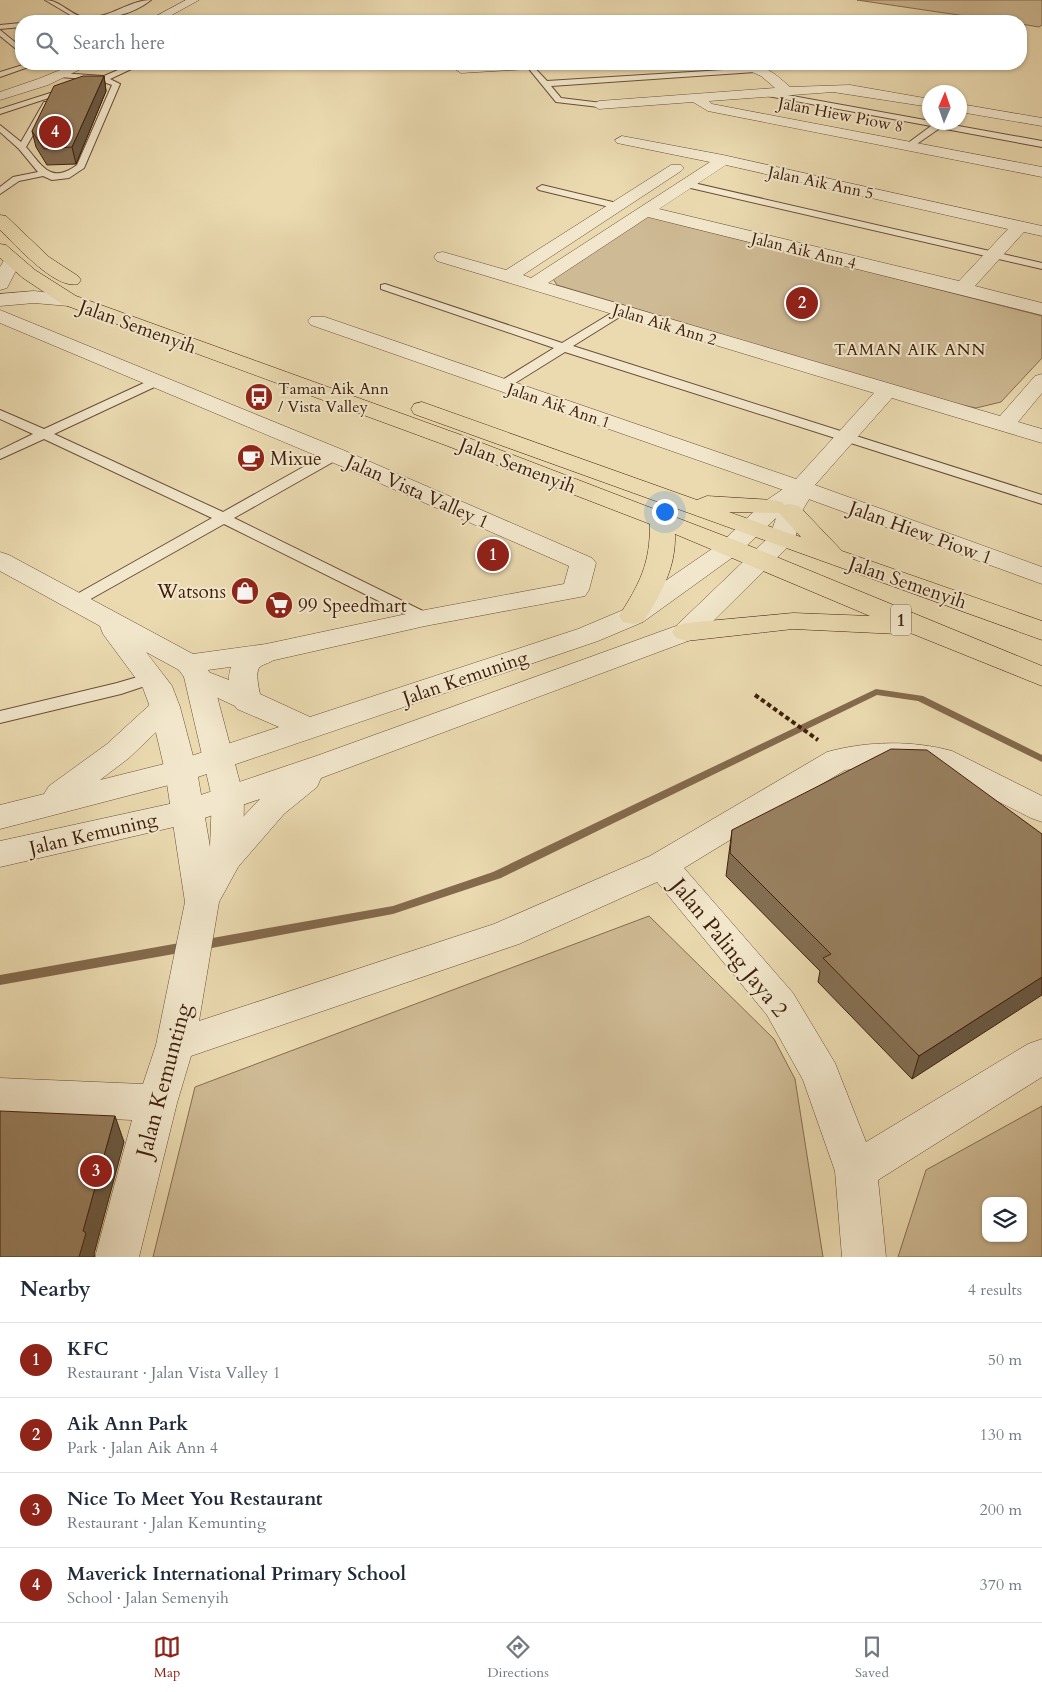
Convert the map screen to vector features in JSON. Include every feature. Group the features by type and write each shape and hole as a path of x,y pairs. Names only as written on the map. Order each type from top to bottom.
{"main road":[{"name":"Jalan Semenyih","path":"0,220 32,252 56,272 93,291 147,314 469,425 751,528 983,608 1042,631"},
{"name":"Jalan Semenyih","path":"6,255 41,283 69,300 453,440 731,547 1042,677"},
{"path":"678,501 782,509 832,555"},
{"path":"632,616 657,577 663,552 662,521"},
{"path":"686,632 792,621 920,627"}],"street":[{"path":"165,15 194,0"},
{"path":"0,92 68,70"},
{"path":"0,96 68,70"},
{"path":"756,70 775,80 785,90"},
{"path":"599,105 785,90 850,89 922,102"},
{"name":"Jalan Hiew Piow 8","path":"694,97 708,107 1042,172"},
{"path":"967,109 1042,122"},
{"name":"Jalan Aik Ann 5","path":"622,140 723,160 1042,231"},
{"path":"509,276 696,155"},
{"path":"534,284 723,160"},
{"name":"Jalan Aik Ann 4","path":"645,211 963,288 1042,310"},
{"path":"963,288 1020,226"},
{"path":"0,284 6,255"},
{"name":"Jalan Aik Ann 2","path":"443,256 887,391 1042,436"},
{"path":"0,300 34,297 69,300"},
{"name":"Jalan Vista Valley 1","path":"0,316 159,380 583,563 576,590 425,618 193,671"},
{"name":"Jalan Aik Ann 1","path":"318,321 800,488"},
{"path":"1004,425 1042,380"},
{"path":"782,539 782,509 799,496 800,488 887,391"},
{"name":"Jalan Hiew Piow 1","path":"800,488 1042,576"},
{"name":"Jalan Kemuning","path":"0,817 44,804 181,771 588,635 632,616 731,547 751,528 782,509"},
{"name":"Jalan Kemuning","path":"0,854 187,812 330,763 686,632 782,539"},
{"path":"0,560 247,702 309,729"},
{"path":"108,622 157,686 164,707 181,771 200,913"},
{"path":"247,702 242,682 246,664 252,656 266,653"},
{"path":"193,671 219,758 228,798 226,858"},
{"path":"44,804 88,775 118,751 164,707"},
{"path":"175,1045 506,934 662,865 838,760 900,752 941,759 1042,810"},
{"path":"200,913 226,858 255,823 289,790 330,763"},
{"name":"Jalan Paling Jaya 2","path":"662,865 780,1004 820,1075 856,1171 864,1257"},
{"name":"Jalan Kemunting","path":"117,1257 157,1103 175,1045 200,913"},
{"path":"856,1171 1042,1056"},
{"path":"0,1096 157,1103"}],"lane":[{"path":"117,15 127,12 148,0"},
{"path":"52,1 76,15"},
{"path":"1,28 15,26"},
{"path":"1,28 15,44"},
{"path":"0,75 15,70"},
{"path":"68,70 104,78"},
{"path":"0,191 16,179 44,173 58,176 69,174 81,166 116,84 98,75 68,70"},
{"path":"0,112 52,96 123,70"},
{"path":"532,70 559,100 599,105"},
{"path":"544,84 714,70"},
{"path":"759,92 922,121"},
{"path":"22,148 52,96"},
{"path":"0,128 22,148 44,173"},
{"path":"967,129 1042,144"},
{"path":"911,145 932,130"},
{"path":"685,184 1042,266"},
{"path":"542,188 618,206"},
{"path":"385,286 563,348 846,436 1042,500"},
{"path":"503,385 622,310"},
{"path":"0,455 159,380"},
{"path":"0,414 224,518 425,618"},
{"path":"74,602 335,455"},
{"path":"0,716 122,688 151,678"}],"path":[{"path":"755,695 813,735"}],"shaded area":[{"path":"857,0 1042,0 1042,25 1039,27 1027,25 1027,15 958,15"},
{"path":"648,215 1042,316 1042,358 1001,402 976,408 944,401 557,285 552,277"},
{"path":"649,916 774,1039 795,1079 823,1257 153,1257 195,1087"},
{"path":"1042,1106 1042,1257 898,1257 926,1170"}],"building":[{"path":"83,76 104,76 72,147 44,149 32,131 54,86"},
{"path":"891,749 927,750 1042,834 1042,977 919,1056 823,958 831,954 730,853 732,830"},
{"path":"0,1111 115,1116 83,1231 86,1233 79,1257 0,1257"}],"waterway":[{"path":"201,945 393,910 497,875 876,692 920,698 1042,759"},
{"path":"0,980 185,947"}],"place":[{"name":"Maverick International Primary School","path":"55,132"},
{"name":"Aik Ann Park","path":"802,303"},
{"name":"Taman Aik Ann / Vista Valley","path":"259,397"},
{"name":"Mixue","path":"251,458"},
{"name":"KFC","path":"493,555"},
{"name":"Watsons","path":"245,591"},
{"name":"99 Speedmart","path":"279,605"},
{"name":"Nice To Meet You Restaurant","path":"96,1171"}],"district":[{"name":"TAMAN AIK ANN","path":"910,349"}]}
